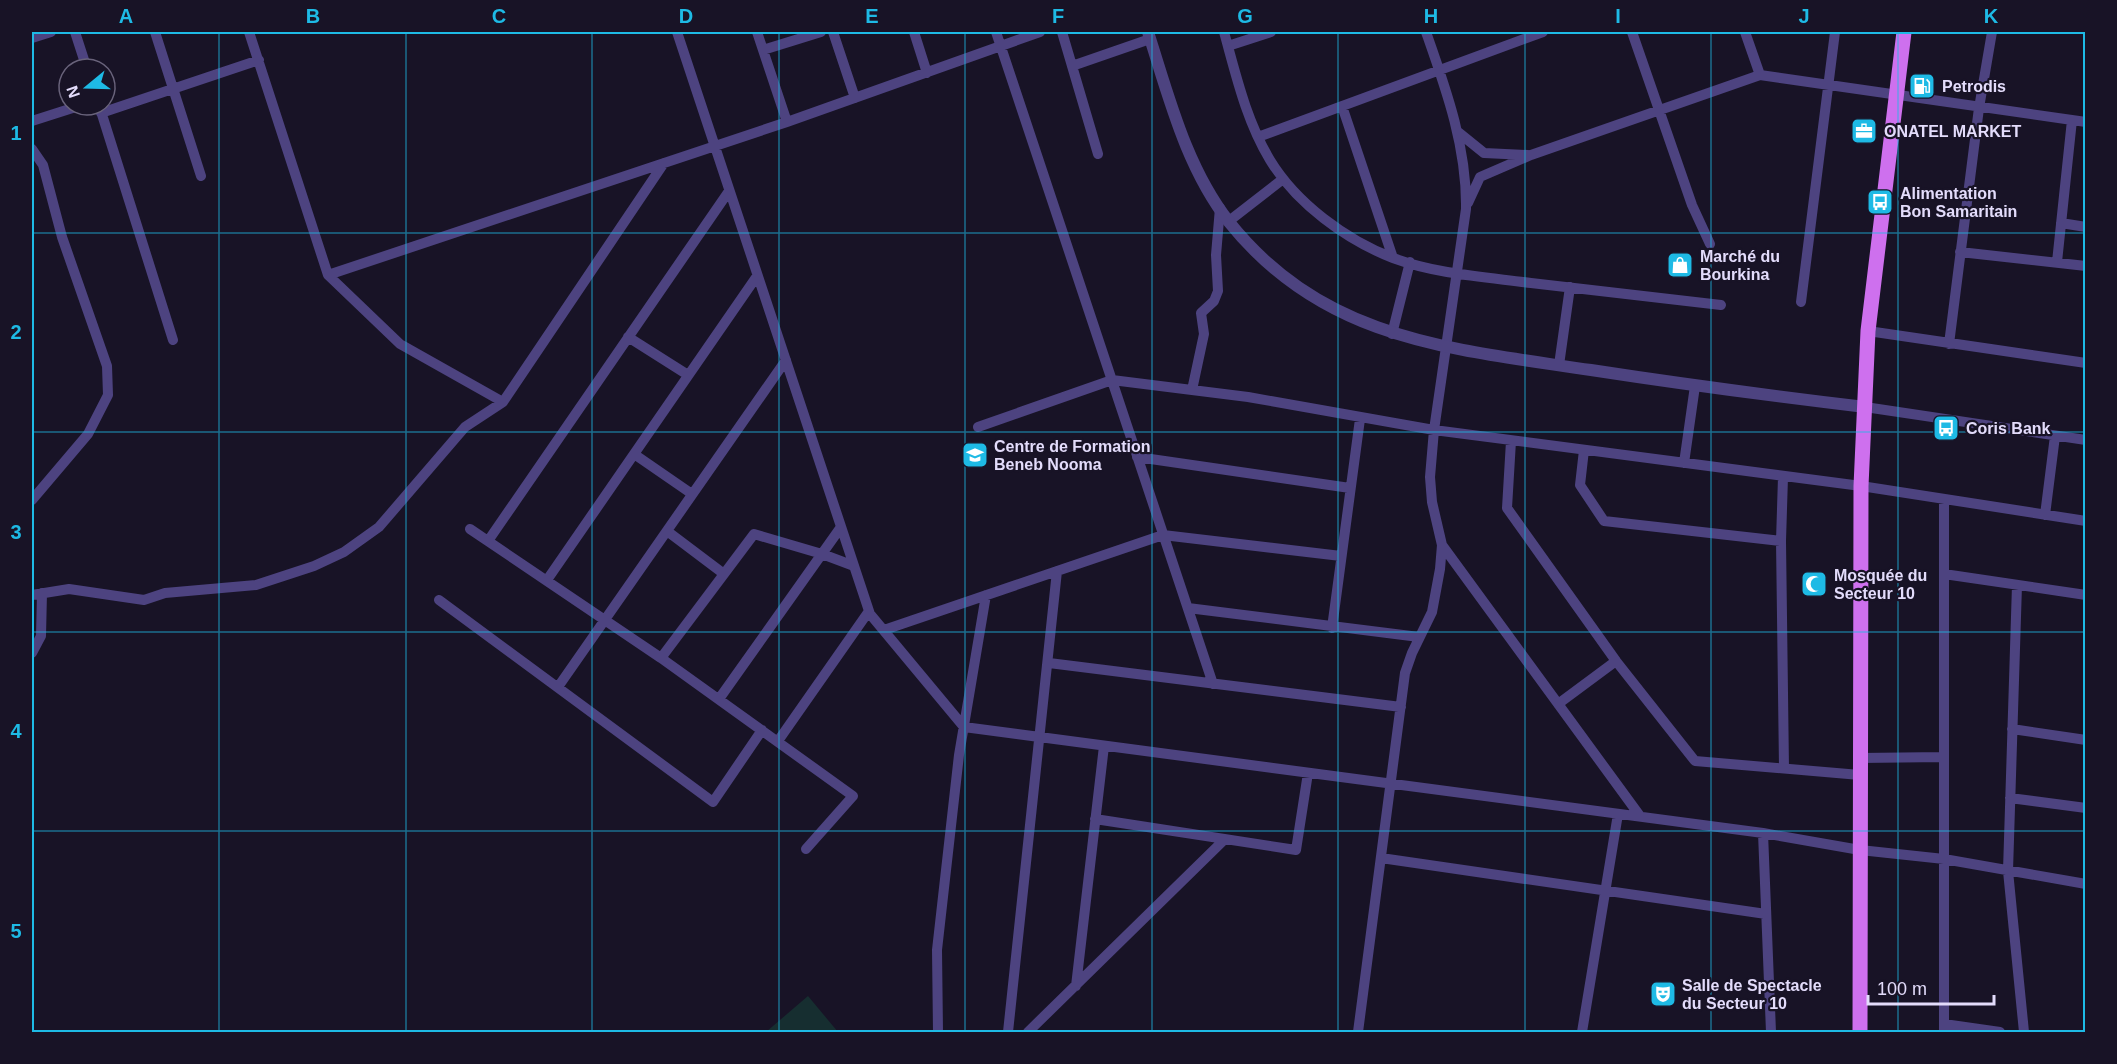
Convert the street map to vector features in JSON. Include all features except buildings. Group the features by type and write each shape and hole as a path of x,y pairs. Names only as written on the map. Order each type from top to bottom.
{"main road":[{"path":"1860,1032 1861,486 1868,331 1904,32"}],"street":[{"path":"32,38 51,32"},
{"path":"75,32 83,57"},
{"path":"155,32 201,176"},
{"path":"249,32 328,274 400,344 503,402"},
{"path":"677,32 869,611 964,727 1763,833 1860,850 1944,859 2085,884"},
{"path":"757,32 787,122"},
{"path":"763,50 821,32"},
{"path":"833,32 855,98"},
{"path":"914,32 927,73"},
{"path":"996,32 1213,684"},
{"path":"328,274 787,122 1001,48 1040,32"},
{"path":"1062,32 1098,154"},
{"path":"1224,32 1240,92 1258,137 1283,178 1317,212 1339,229 1393,258 1456,274 1722,305"},
{"path":"1228,46 1271,32"},
{"path":"1358,1032 1405,673 1432,612 1442,545 1431,485 1434,430 1466,209 1466,176 1458,132 1426,32"},
{"path":"1632,32 1692,205 1710,244"},
{"path":"1745,32 1760,75"},
{"path":"1801,302 1835,32"},
{"path":"1949,344 1978,108 1992,32"},
{"path":"1258,137 1536,33"},
{"path":"1072,66 1149,35 1179,131 1198,172 1228,221 1258,254 1288,280 1346,316 1392,334 1446,348 1695,386 1865,407 2085,440"},
{"path":"117,104 173,89 259,60"},
{"path":"1466,209 1479,177 1531,155 1760,75 2085,122"},
{"path":"1342,106 1393,258"},
{"path":"32,121 57,113"},
{"path":"103,117 173,340"},
{"path":"2057,262 2072,120"},
{"path":"1458,132 1484,153 1531,155"},
{"path":"32,149 43,165 62,237 107,366 108,395 88,434 32,500"},
{"path":"32,654 41,636 37,594 69,589 144,600 165,593 256,585 314,566 344,552 380,526 465,427 503,402 664,163"},
{"path":"1228,221 1283,178"},
{"path":"488,541 729,191"},
{"path":"1192,390 1204,334 1201,314 1214,301 1218,291 1216,255 1220,208"},
{"path":"2061,223 2085,226"},
{"path":"1960,252 2085,266"},
{"path":"1392,334 1410,262"},
{"path":"547,580 758,276"},
{"path":"1559,365 1570,287"},
{"path":"1868,331 2085,363"},
{"path":"628,337 688,375"},
{"path":"558,687 786,360"},
{"path":"978,427 1112,380 1248,397 1360,419 1434,430 1861,486 2085,521"},
{"path":"1684,464 1695,386"},
{"path":"1332,628 1360,419"},
{"path":"2045,515 2055,436"},
{"path":"1510,441 1507,508 1616,661 1695,761 1860,775"},
{"path":"1584,450 1580,484 1604,521 1781,541"},
{"path":"634,454 692,495"},
{"path":"1137,457 1350,488"},
{"path":"1783,477 1781,541 1784,768"},
{"path":"1944,500 1944,1028 2000,1032"},
{"path":"718,699 841,527"},
{"path":"470,528 661,657 854,796 806,849"},
{"path":"667,531 724,574"},
{"path":"661,657 754,534 854,566"},
{"path":"884,630 1163,535 1341,556"},
{"path":"1442,545 1640,816"},
{"path":"1008,1032 1057,571"},
{"path":"1944,574 2085,595"},
{"path":"2017,585 2008,871 2024,1032"},
{"path":"938,1032 940,1015 937,958 964,727 986,595"},
{"path":"439,600 713,802 762,730"},
{"path":"1188,608 1332,628 1419,637"},
{"path":"778,741 869,611"},
{"path":"1558,704 1616,661"},
{"path":"1049,663 1401,708"},
{"path":"2012,729 2085,740"},
{"path":"1076,986 1104,746"},
{"path":"1860,758 1944,757"},
{"path":"1095,819 1296,850 1308,772"},
{"path":"2010,798 2085,808"},
{"path":"1582,1032 1618,814"},
{"path":"1763,833 1771,1032"},
{"path":"1028,1032 1225,839"},
{"path":"1381,858 1766,914"}],"green space":[{"path":"808,996 838,1032 766,1032"}],"place":[{"name":"Petrodis","path":"1922,86"},
{"name":"ONATEL MARKET","path":"1864,131"},
{"name":"Alimentation Bon Samaritain","path":"1880,202"},
{"name":"Marché du Bourkina","path":"1680,265"},
{"name":"Coris Bank","path":"1946,428"},
{"name":"Centre de Formation Beneb Nooma","path":"975,455"},
{"name":"Mosquée du Secteur 10","path":"1814,584"},
{"name":"Salle de Spectacle du Secteur 10","path":"1663,994"}]}
